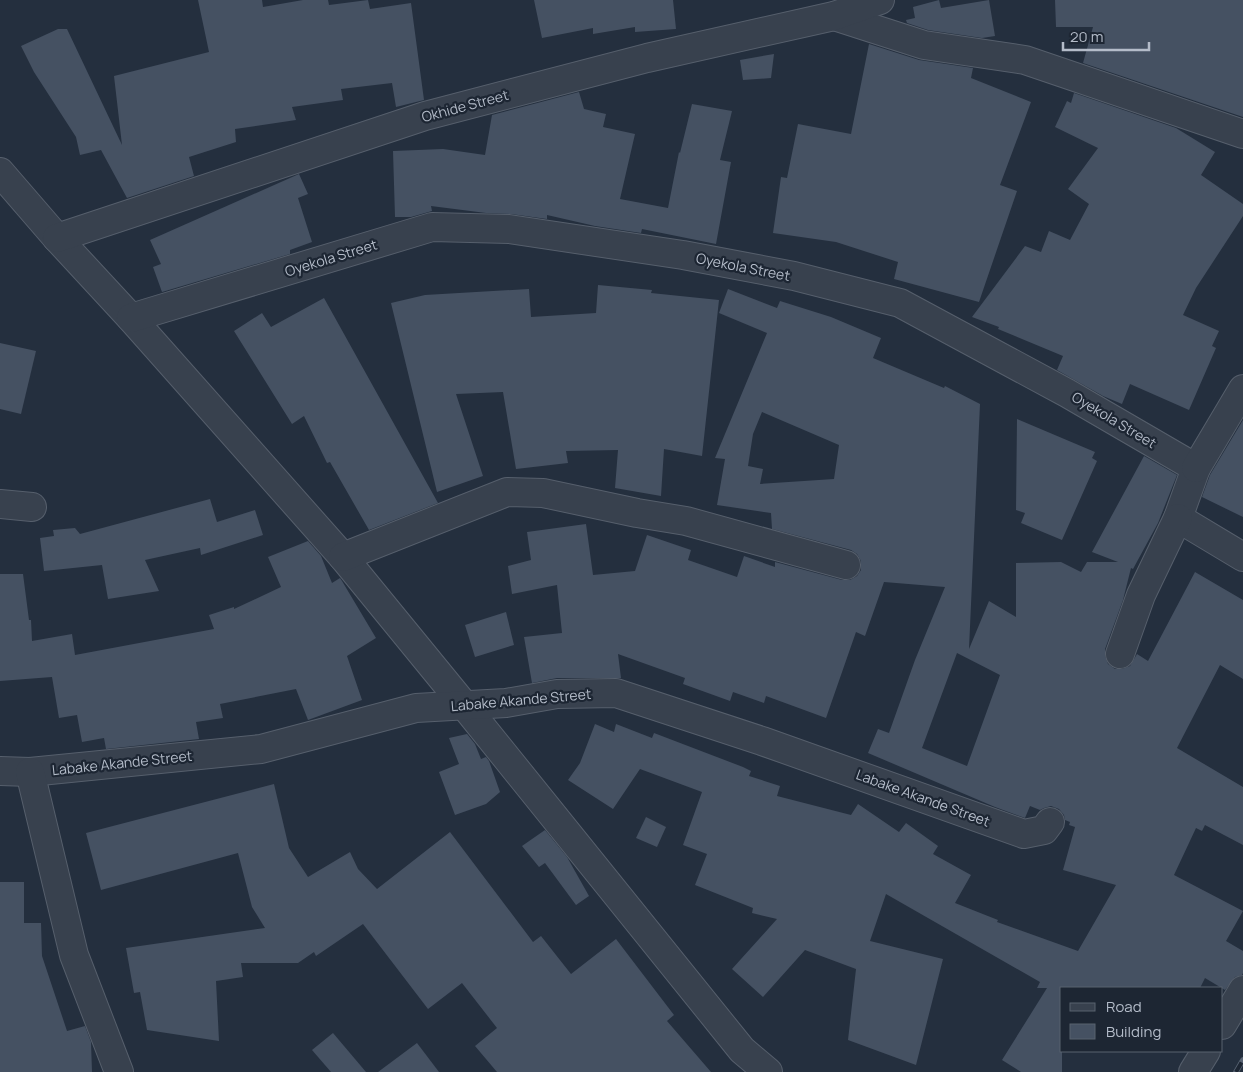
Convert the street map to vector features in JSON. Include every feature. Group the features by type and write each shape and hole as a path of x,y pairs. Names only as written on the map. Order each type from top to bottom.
{"street":[{"name":"Okhide Street","path":"57,238 425,116 647,58 834,16 880,0"},
{"path":"834,16 924,45 1026,60 1243,134"},
{"path":"0,172 342,558 464,705 742,1050 768,1072"},
{"name":"Oyekola Street","path":"131,318 432,227 509,230 683,255 794,276 900,303 1067,393 1196,468"},
{"path":"1120,654 1141,595 1178,518 1196,468 1243,389"},
{"path":"342,558 507,492 516,492 543,493 686,521 846,564"},
{"path":"0,504 32,507"},
{"path":"1178,518 1243,557"},
{"name":"Labake Akande Street","path":"0,771 30,772 261,749 416,708 506,703 556,694 616,693 762,741 1024,834 1044,830 1050,822"},
{"path":"30,772 74,955 119,1072"},
{"path":"1223,1023 1243,990"},
{"path":"1193,1072 1205,1052"}],"building":[{"path":"198,0 262,0 263,7 303,0 328,0 329,5 368,0 370,9 411,3 424,100 396,107 392,83 341,89 343,100 292,107 296,120 235,129 236,142 189,157 194,176 127,198 101,150 80,155 76,137 34,72 21,46 58,29 67,29 122,145 114,76 209,52"},
{"path":"534,0 673,0 676,29 635,32 635,27 593,34 593,28 542,38"},
{"path":"939,0 941,8 989,0 995,36 982,38 928,30 907,23 906,20 915,18 913,7"},
{"path":"1055,0 1243,0 1243,117 1083,63 1093,27 1056,27"},
{"path":"869,44 919,60 973,68 971,78 1031,102 1000,185 1017,191 979,302 894,279 898,262 836,242 773,233 781,177 787,178 798,124 851,134"},
{"path":"774,54 771,78 743,80 740,60"},
{"path":"579,92 584,109 606,114 603,127 635,134 620,199 668,208 679,152 692,104 732,111 720,160 731,162 716,244 642,229 641,233 595,226 547,215 547,219 431,206 432,211 411,217 395,217 393,151 443,149 485,155 492,115"},
{"path":"1074,93 1176,128 1215,152 1201,175 1243,204 1243,216 1196,288 1183,315 1219,331 1212,346 1216,348 1189,410 1130,384 1122,404 1103,396 1057,370 1063,356 972,317 1025,246 1041,252 1049,231 1070,240 1089,204 1068,189 1098,148 1055,127 1067,101 1071,103"},
{"path":"299,174 308,194 298,198 312,242 290,250 290,254 162,292 153,267 161,264 150,240"},
{"path":"598,285 652,290 651,293 719,300 702,456 664,449 661,496 615,488 618,450 566,451 568,463 516,469 503,392 456,394 483,476 437,492 391,303 425,295 529,289 531,317 596,313"},
{"path":"728,289 777,308 780,301 831,317 881,338 873,358 944,388 945,386 980,404 969,649 989,601 1016,617 1016,563 1061,562 1081,572 1087,562 1118,562 1092,552 1144,456 1177,475 1158,523 1133,569 1131,568 1123,600 1105,649 1105,656 1108,664 1115,669 1130,666 1137,654 1148,661 1195,572 1243,600 1243,679 1220,665 1177,748 1243,787 1243,845 1205,825 1202,831 1196,828 1174,875 1243,911 1226,941 1243,951 1243,973 1235,977 1225,990 1223,987 1205,978 1200,987 1060,987 1060,1052 1062,1052 1062,1072 1021,1072 1002,1060 1047,988 1037,988 1040,982 886,894 870,941 943,959 916,1065 848,1040 856,969 805,950 763,997 732,969 777,919 752,913 753,908 695,885 707,854 683,845 702,792 640,769 613,809 568,780 580,763 595,724 614,732 616,724 652,738 654,733 751,771 749,776 780,786 777,796 851,815 858,804 899,832 906,823 938,846 933,854 971,875 955,903 998,920 997,922 1078,951 1116,885 1063,870 1075,827 1069,825 1070,822 1065,820 1064,815 1059,809 1051,806 1040,810 1030,806 1025,818 868,753 878,729 889,733 915,660 945,587 884,582 865,636 856,632 826,718 766,696 764,703 733,692 730,701 683,684 685,678 618,654 621,678 557,678 532,683 524,637 562,633 557,585 512,594 508,566 531,560 527,532 586,524 593,575 635,571 647,535 691,550 688,560 737,577 744,556 775,567 775,562 842,580 850,580 857,576 861,570 861,561 857,554 851,550 772,529 771,513 717,505 725,459 715,458 767,333 719,313","holes":["762,412 839,445 834,479 760,484 763,469 748,466 753,434","957,653 1000,675 967,766 922,748"]},
{"path":"324,298 438,503 369,530 330,462 327,463 304,416 292,424 234,331 262,313 271,327"},
{"path":"0,343 36,351 21,414 0,409"},
{"path":"1017,419 1095,452 1092,458 1097,461 1062,540 1021,523 1025,513 1016,510"},
{"path":"1243,420 1243,517 1202,497 1210,475"},
{"path":"210,499 217,522 255,510 263,535 201,555 200,548 145,560 159,591 108,599 102,565 44,571 40,538 54,536 53,530 75,528 80,534"},
{"path":"308,541 321,556 332,583 340,578 376,638 347,656 362,700 308,720 296,689 220,704 223,718 196,722 199,739 106,749 104,738 82,742 77,715 59,718 52,677 0,681 0,574 23,574 29,620 31,620 32,641 72,634 75,655 214,629 209,615 234,607 234,609 281,587 268,557"},
{"path":"506,612 514,645 475,657 465,625"},
{"path":"467,734 475,744 481,759 486,757 489,761 500,792 486,804 455,815 439,772 459,764 449,738"},
{"path":"274,784 289,848 308,877 350,852 358,869 377,889 450,832 533,942 541,936 571,974 616,939 674,1015 667,1021 711,1072 497,1072 475,1046 497,1028 462,983 428,1009 363,924 316,956 314,952 298,963 241,963 243,977 216,981 219,1041 147,1030 140,992 134,993 126,948 265,928 252,907 238,853 101,890 86,833"},
{"path":"646,817 666,827 657,847 636,838"},
{"path":"545,830 567,857 589,896 576,905 545,863 539,867 522,846"},
{"path":"0,882 24,882 24,923 41,923 42,956 67,1031 85,1026 91,1042 92,1072 0,1072"},
{"path":"333,1033 366,1072 331,1072 312,1050"},
{"path":"417,1043 439,1072 378,1072"}],"railway":[{"path":"1236,1072 1243,1060"}]}
